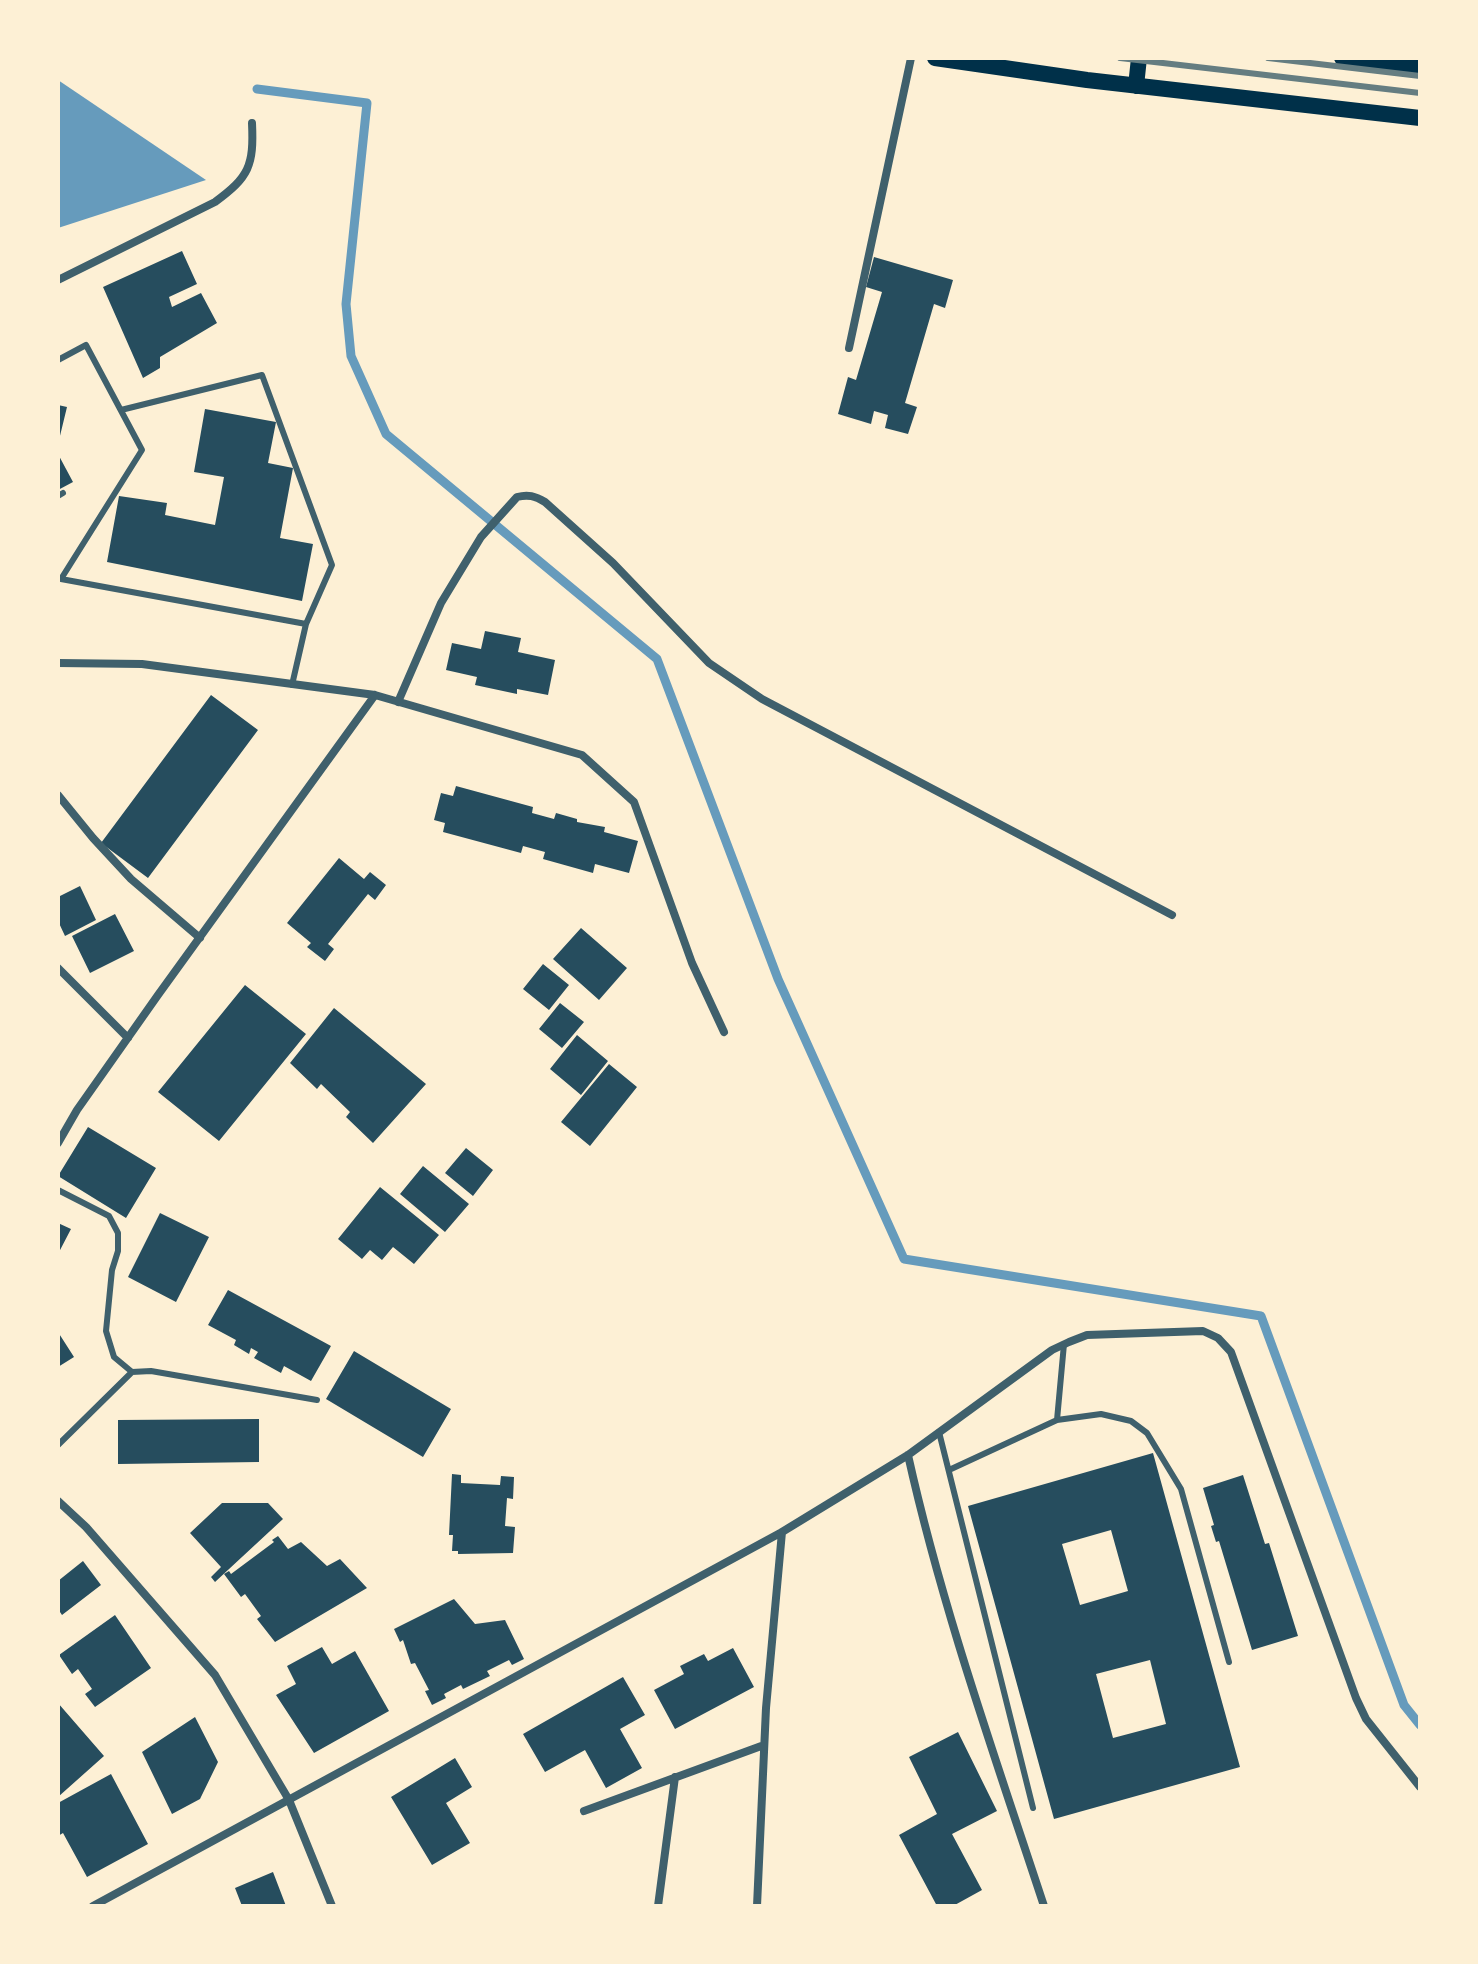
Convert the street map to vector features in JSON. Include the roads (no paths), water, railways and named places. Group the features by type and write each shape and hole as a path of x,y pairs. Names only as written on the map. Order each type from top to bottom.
{"main road":[{"path":"935,58 1037,66 1136,86 1420,118"},
{"path":"1136,86 1139,58"},
{"path":"1342,58 1420,66"}],"street":[{"path":"849,348 911,58"},
{"path":"58,280 215,202 233,189 248,170 253,147 252,123"},
{"path":"398,702 441,603 481,537 517,497 525,495 545,502 613,563 709,663 762,699 1172,915"},
{"path":"58,663 142,664 375,695 582,755 634,802 692,963 724,1032"},
{"path":"58,1143 77,1110 375,695"},
{"path":"58,795 131,879 200,938"},
{"path":"58,968 128,1038"},
{"path":"93,1906 782,1532 908,1455 1064,1344 1087,1335 1203,1331 1218,1338 1231,1352 1356,1698 1366,1719 1420,1787"},
{"path":"908,1455 919,1506 987,1732 1044,1906"},
{"path":"58,1501 86,1527 215,1675 289,1800 332,1906"},
{"path":"757,1906 764,1745 782,1532"},
{"path":"584,1811 764,1745"},
{"path":"658,1906 675,1777"}],"lane":[{"path":"58,360 86,345 142,450 61,579 306,624"},
{"path":"121,410 262,375 332,565 306,624 292,685"},
{"path":"58,1190 109,1216 118,1233 106,1331 114,1357 132,1372"},
{"path":"1057,1420 1064,1344"},
{"path":"58,1445 132,1372 151,1371 317,1400"},
{"path":"949,1470 1057,1420 1101,1414 1131,1421 1147,1433 1181,1489 1229,1662"},
{"path":"939,1432 1033,1808"}],"water":[{"path":"58,80 206,180 58,228"}],"waterway":[{"path":"257,89 367,103 346,304 351,356 386,434 657,659 778,979 904,1259 1261,1316 1404,1705 1420,1725"}],"railway":[{"path":"1120,58 1420,93"},
{"path":"1268,58 1420,76"}]}
